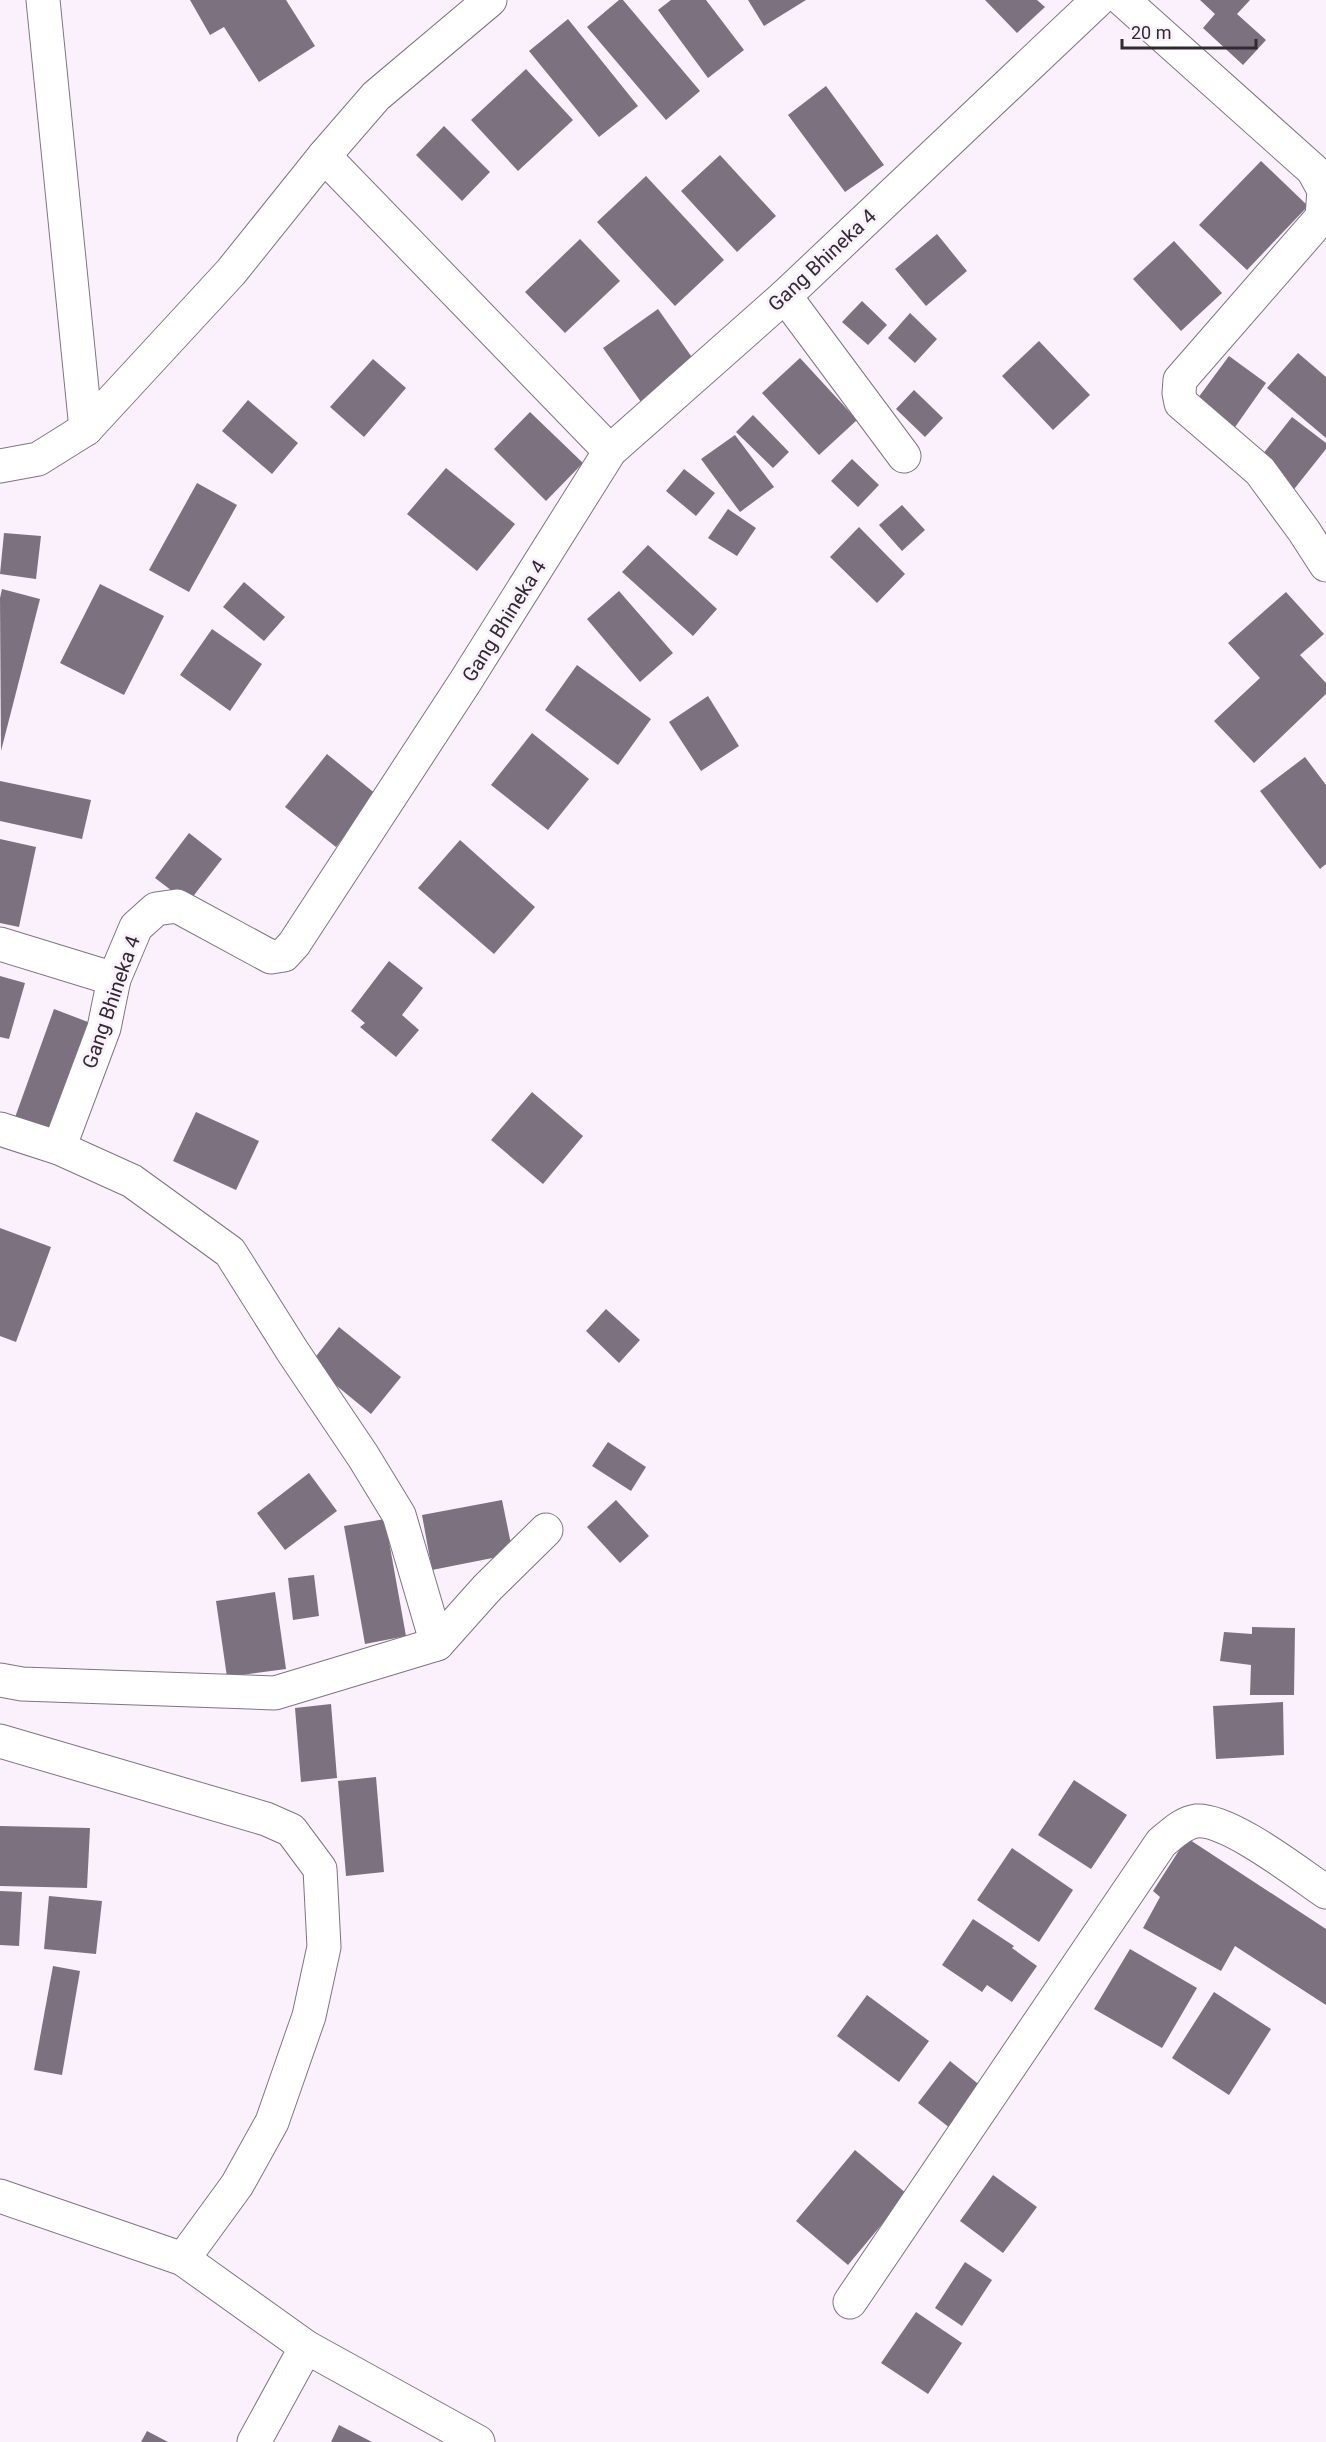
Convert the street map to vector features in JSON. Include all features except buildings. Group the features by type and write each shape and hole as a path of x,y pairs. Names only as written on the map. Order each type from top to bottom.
{"street":[{"path":"43,0 86,429"},
{"path":"0,466 38,459 86,429 231,272 324,156 376,96 490,0"},
{"name":"Gang Bhineka 4","path":"58,1148 104,1028 114,979 136,927 156,909 177,906 271,957 284,955 294,944 465,682 610,451 785,296 1098,0"},
{"path":"1123,0 1313,170 1324,190 1322,217 1180,380 1179,393 1181,403 1260,471 1304,531 1326,566"},
{"path":"324,156 610,451"},
{"path":"785,296 904,456"},
{"path":"0,944 114,979"},
{"path":"0,1129 58,1148 132,1181 230,1252 399,1515 437,1644"},
{"path":"0,1680 22,1684 275,1693 437,1644 487,1588 546,1530"},
{"path":"0,1742 266,1819 291,1830 320,1869 324,1947 309,2016 272,2122 237,2185 183,2259"},
{"path":"850,2302 1161,1843 1178,1829 1196,1821 1217,1824 1238,1834 1326,1892"},
{"path":"0,2196 183,2259 306,2347 478,2442"},
{"path":"254,2442 306,2347"}]}
